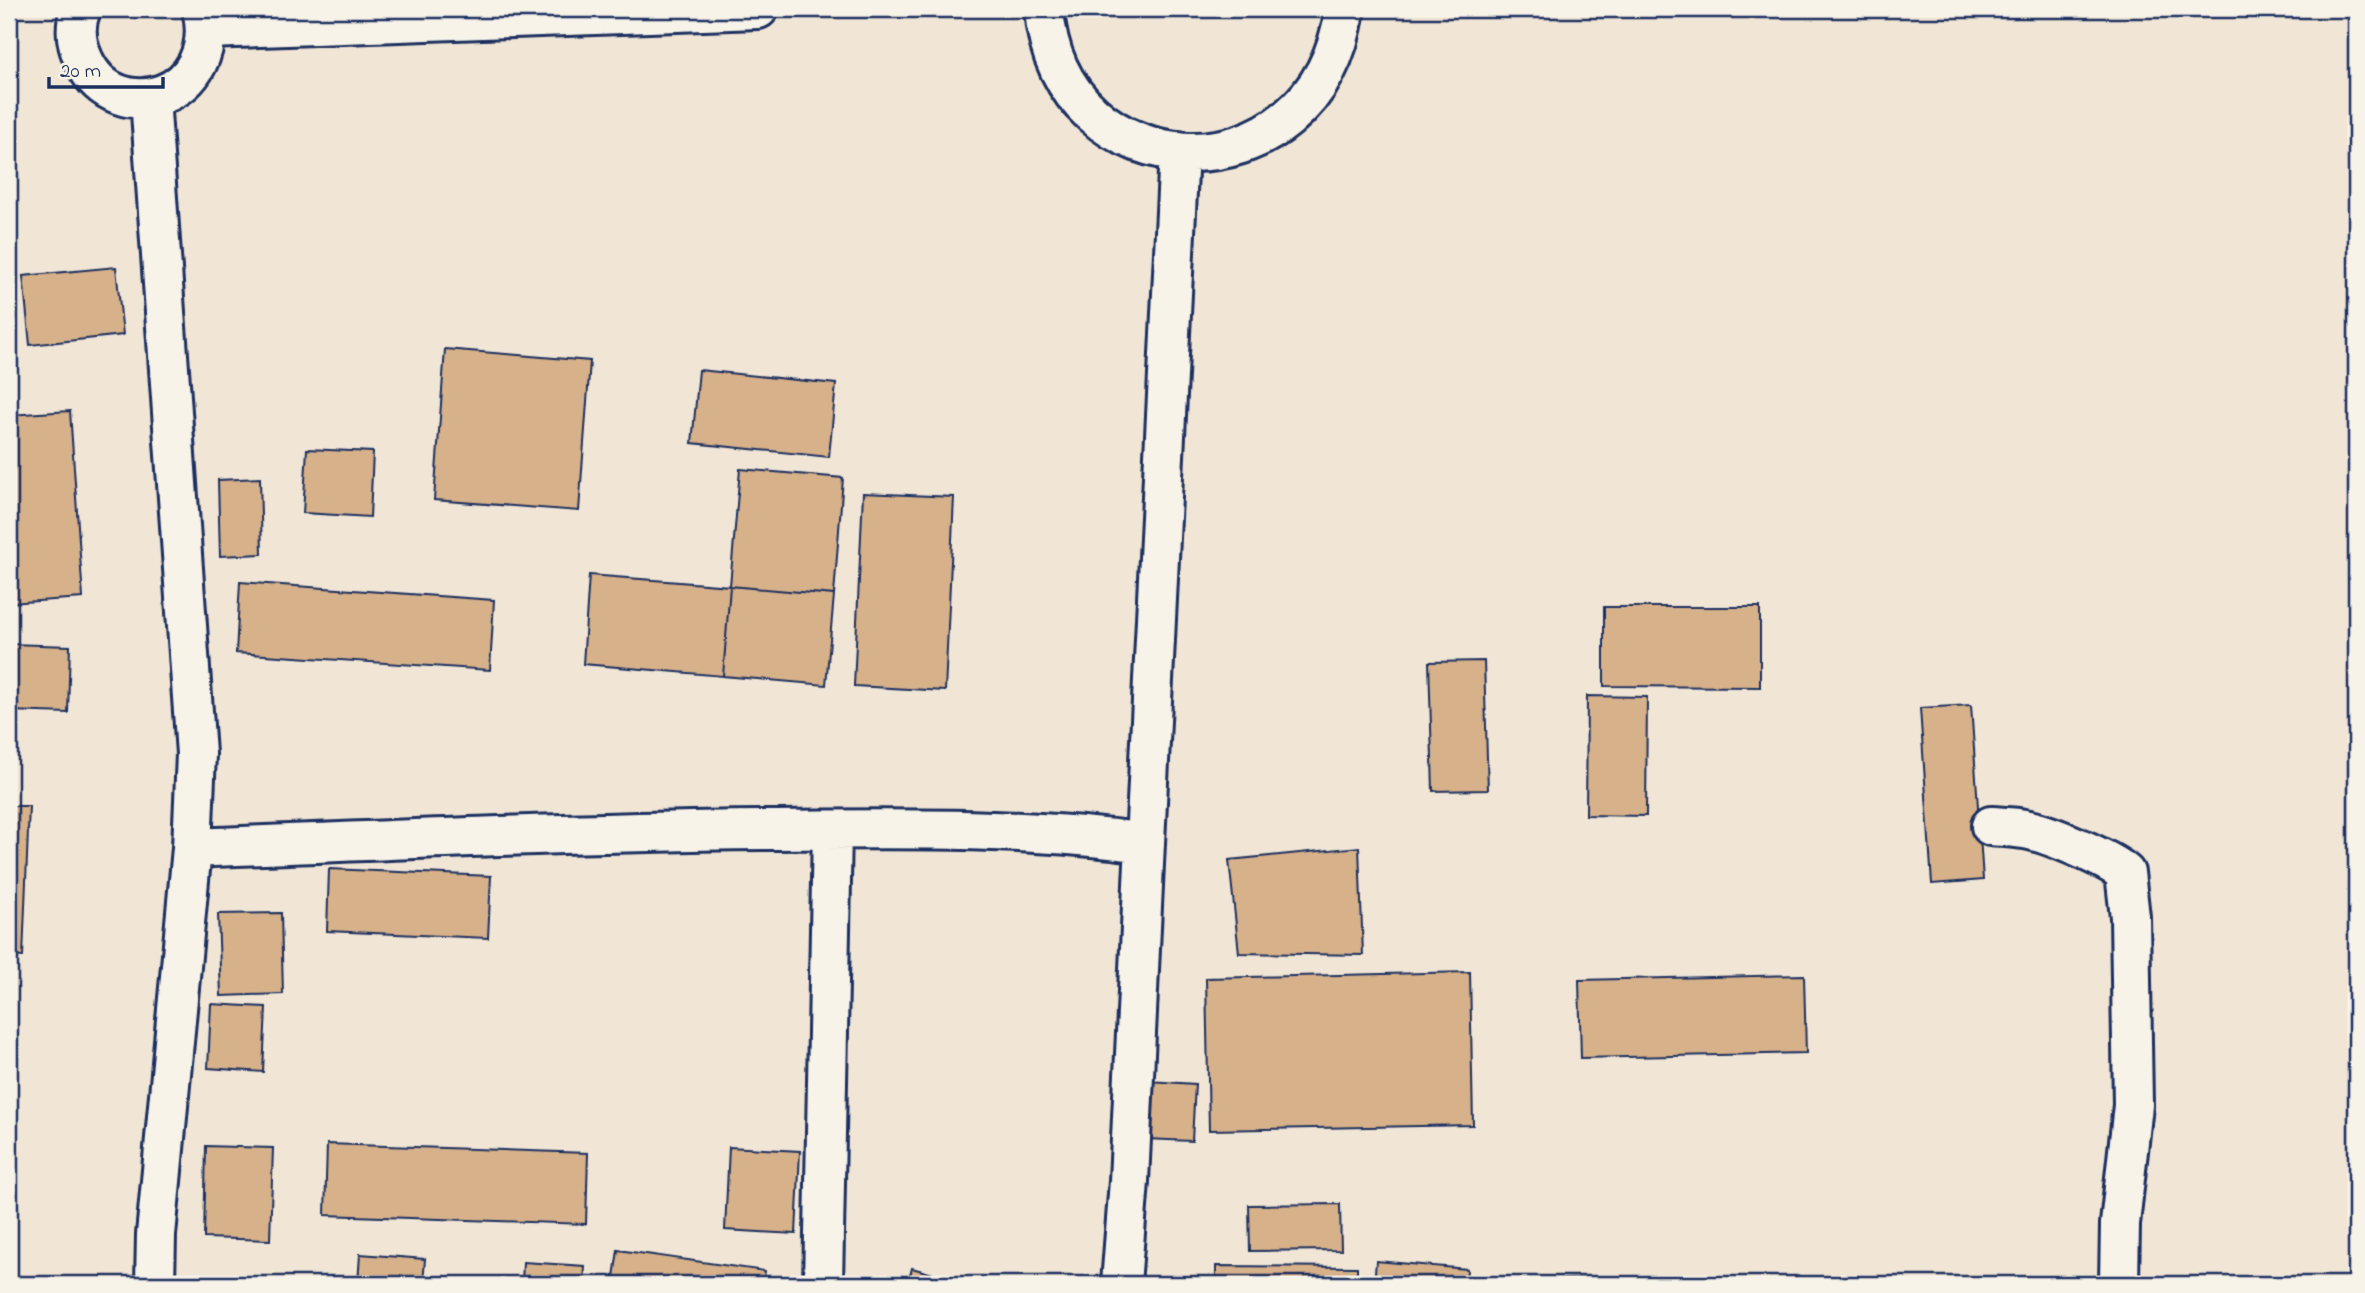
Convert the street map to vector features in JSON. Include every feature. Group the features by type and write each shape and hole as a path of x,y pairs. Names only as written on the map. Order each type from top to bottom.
{"street":[{"path":"81,9 76,35 88,69 99,83 115,92 150,98 173,90 192,75 204,53 205,19 758,9"},
{"path":"1044,9 1053,54 1066,81 1083,105 1106,124 1131,139 1180,151 1219,151 1247,143 1274,130 1297,112 1317,89 1331,64 1341,35 1345,9"},
{"path":"150,98 196,754 192,848 156,1235 155,1284"},
{"path":"1121,1284 1129,1181 1180,151"},
{"path":"1991,827 2026,829 2112,862 2125,873 2130,917 2133,1105 2120,1223 2119,1284"},
{"path":"192,848 543,833 832,830 1054,834 1145,843"},
{"path":"823,1284 832,830"}],"building":[{"path":"116,267 123,335 30,345 23,276"},
{"path":"445,349 590,361 579,511 434,500"},
{"path":"699,370 836,384 829,457 692,443"},
{"path":"70,411 83,598 9,603 9,415"},
{"path":"307,449 373,452 370,517 303,513"},
{"path":"740,469 843,478 834,595 730,586"},
{"path":"260,478 262,554 220,556 218,480"},
{"path":"863,493 954,497 945,691 854,686"},
{"path":"589,575 730,586 723,676 583,664"},
{"path":"240,582 494,600 490,670 236,653"},
{"path":"730,586 834,595 826,685 723,676"},
{"path":"1604,607 1760,607 1760,687 1604,686"},
{"path":"9,644 70,646 68,713 9,711"},
{"path":"1484,661 1488,790 1433,791 1429,662"},
{"path":"1587,696 1647,697 1646,816 1586,815"},
{"path":"1971,705 1983,880 1932,884 1920,708"},
{"path":"9,806 29,806 23,957 9,956"},
{"path":"1359,847 1363,955 1239,953 1229,860"},
{"path":"329,869 491,876 488,938 327,931"},
{"path":"281,913 283,994 221,996 218,914"},
{"path":"1470,972 1473,1125 1209,1130 1206,978"},
{"path":"1804,975 1806,1053 1581,1058 1579,980"},
{"path":"211,1004 266,1007 263,1072 208,1068"},
{"path":"1148,1081 1195,1084 1192,1141 1145,1139"},
{"path":"327,1144 588,1153 586,1224 325,1215"},
{"path":"206,1146 273,1148 270,1240 204,1238"},
{"path":"729,1147 800,1151 796,1234 725,1230"},
{"path":"1340,1204 1341,1250 1250,1251 1249,1205"},
{"path":"618,1250 765,1271 763,1284 613,1284"},
{"path":"360,1254 425,1259 423,1284 358,1284"},
{"path":"1376,1261 1467,1269 1466,1284 1374,1284"},
{"path":"523,1262 585,1266 584,1284 522,1284"},
{"path":"1216,1266 1357,1267 1357,1284 1216,1284"},
{"path":"912,1268 968,1284 908,1284"},
{"path":"1639,1277 1639,1284 1524,1284 1524,1280"}]}
